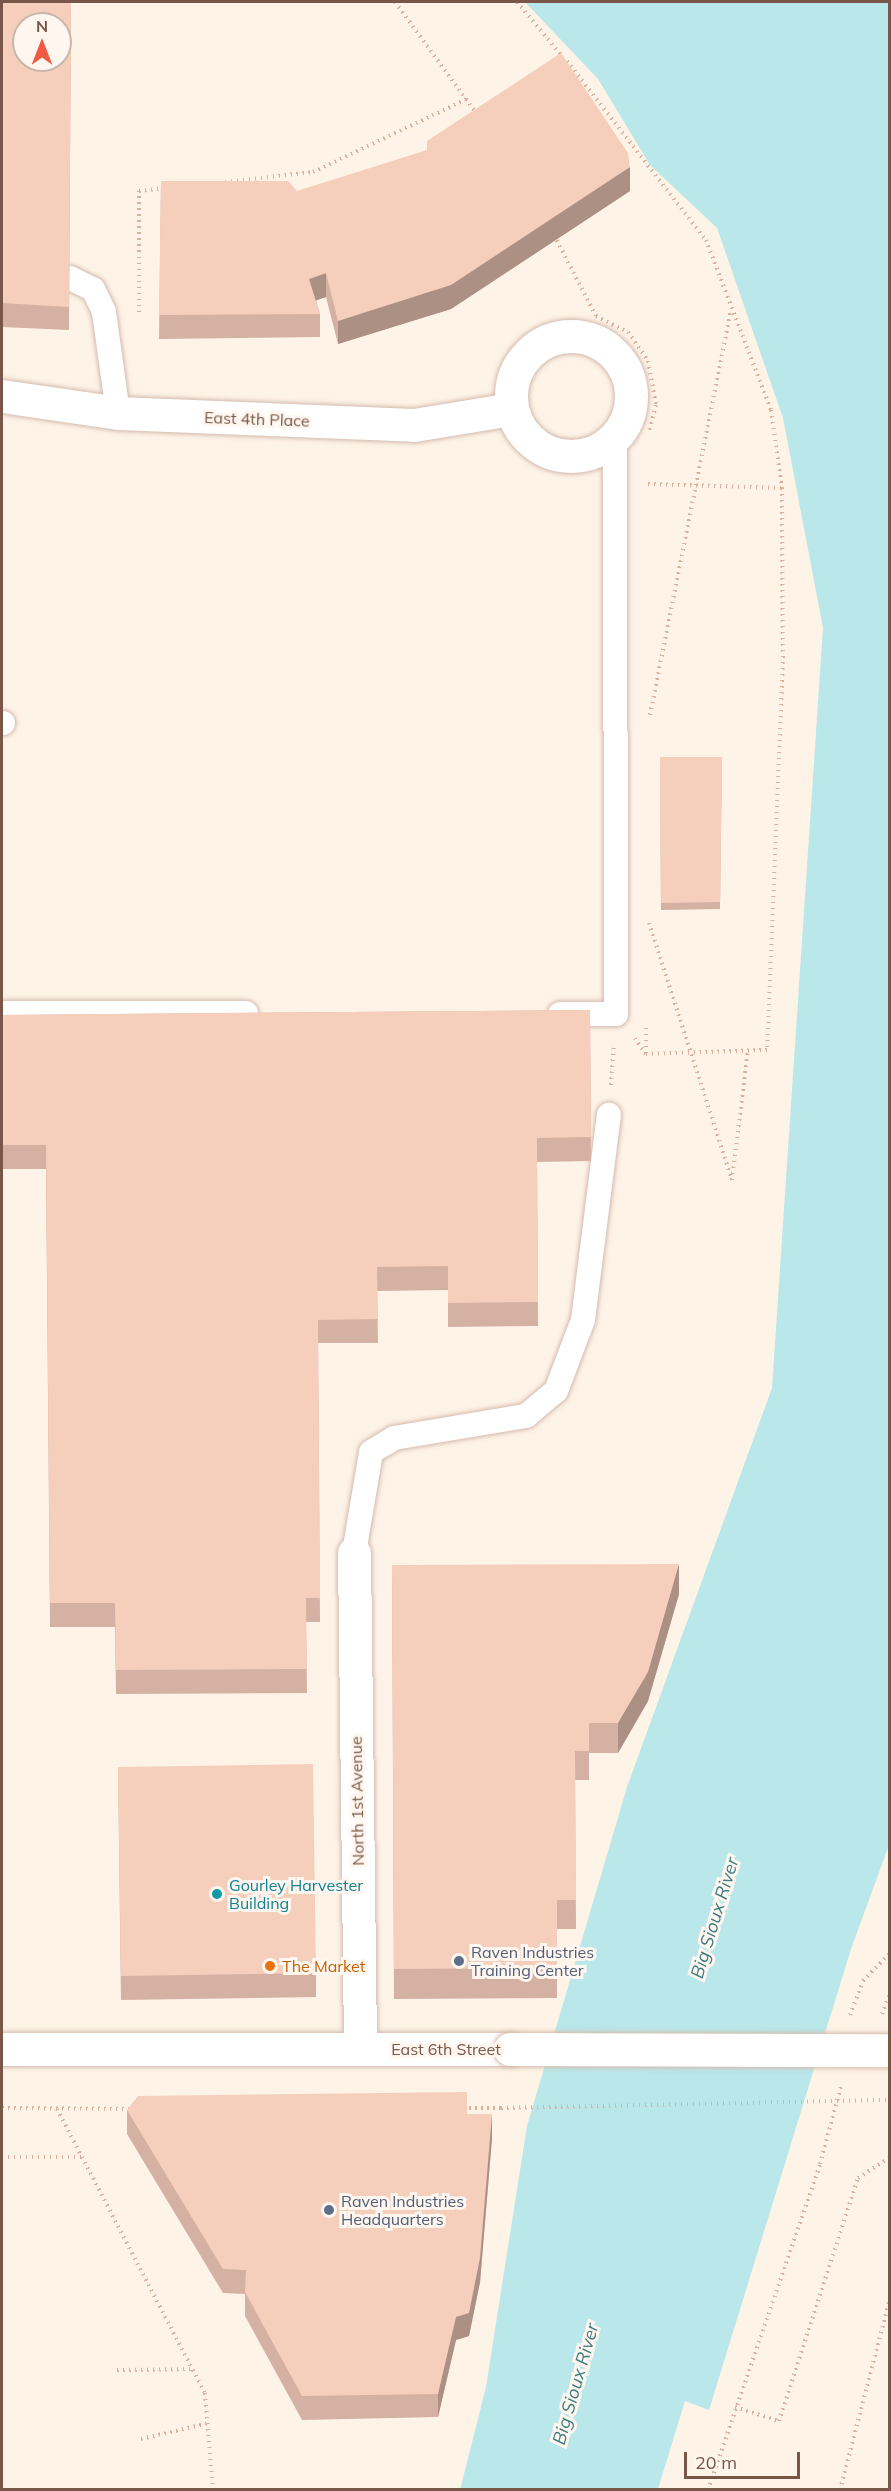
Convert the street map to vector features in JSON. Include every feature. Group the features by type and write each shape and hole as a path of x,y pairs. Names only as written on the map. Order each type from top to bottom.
{"street":[{"path":"587,338 606,346 629,380 627,420 615,437 582,456 563,456 530,440 512,409 517,369 530,353 546,341 587,338"},
{"name":"East 4th Place","path":"2,396 118,413 414,425 512,409"},
{"name":"North 1st Avenue","path":"354,1553 360,2049"},
{"name":"East 6th Street","path":"2,2049 890,2050"}],"lane":[{"path":"70,278 93,289 104,312 118,413"},
{"path":"536,1014 616,1014 615,437"},
{"path":"2,1012 267,1013"},
{"path":"354,1553 371,1452 394,1438 526,1416 556,1391 583,1320 609,1115"}],"path":[{"path":"220,182 313,172 467,99 395,2"},
{"path":"518,2 706,240 730,312 771,410 782,488 783,656 767,1050 646,1054 616,1014"},
{"path":"139,322 139,191 174,187"},
{"path":"647,729 730,312"},
{"path":"644,484 782,488"},
{"path":"646,913 732,1180 748,1050"},
{"path":"609,1115 616,1014"},
{"path":"710,2489 735,2407 820,2164 843,2078"},
{"path":"453,2108 890,2100"},
{"path":"2,2108 141,2109"},
{"path":"57,2109 205,2393 210,2423 213,2490"},
{"path":"2,2157 83,2157"},
{"path":"735,2407 779,2421 858,2178 890,2157"},
{"path":"840,2490 890,2298"},
{"path":"117,2370 194,2369"},
{"path":"141,2439 210,2423"}],"water":[{"name":"Big Sioux River","path":"525,2 889,2 889,1845 851,1949 709,2410 685,2401 658,2489 460,2490 486,2387 527,2126 627,1787 772,1388 823,628 783,418 717,228 650,165 598,79"}],"building":[{"path":"2,2 71,2 71,12 12,12 12,72 71,72 69,307 2,303"},
{"path":"561,53 628,153 630,167 451,285 338,321 326,273 309,279 320,314 159,315 161,181 288,181 297,191 427,150 427,141"},
{"path":"660,757 722,757 720,902 661,903"},
{"path":"590,1010 591,1137 537,1138 538,1302 448,1303 448,1266 377,1267 378,1319 318,1320 320,1598 306,1598 307,1669 116,1670 115,1603 50,1603 46,1145 2,1145 2,1015"},
{"path":"679,1564 648,1672 618,1723 589,1723 589,1751 575,1751 576,1900 557,1900 557,1968 394,1969 392,1565"},
{"name":"Gourley Harvester Building","path":"313,1764 316,1973 121,1976 118,1767"},
{"name":"Raven Industries Headquarters","path":"467,2092 467,2114 492,2114 480,2258 469,2313 456,2317 438,2394 302,2396 245,2292 246,2270 223,2269 127,2110 138,2096"}],"place":[{"name":"Gourley Harvester Building","path":"217,1894"},
{"name":"Raven Industries Training Center","path":"459,1961"},
{"name":"The Market","path":"270,1966"},
{"name":"Raven Industries Headquarters","path":"329,2210"}]}
